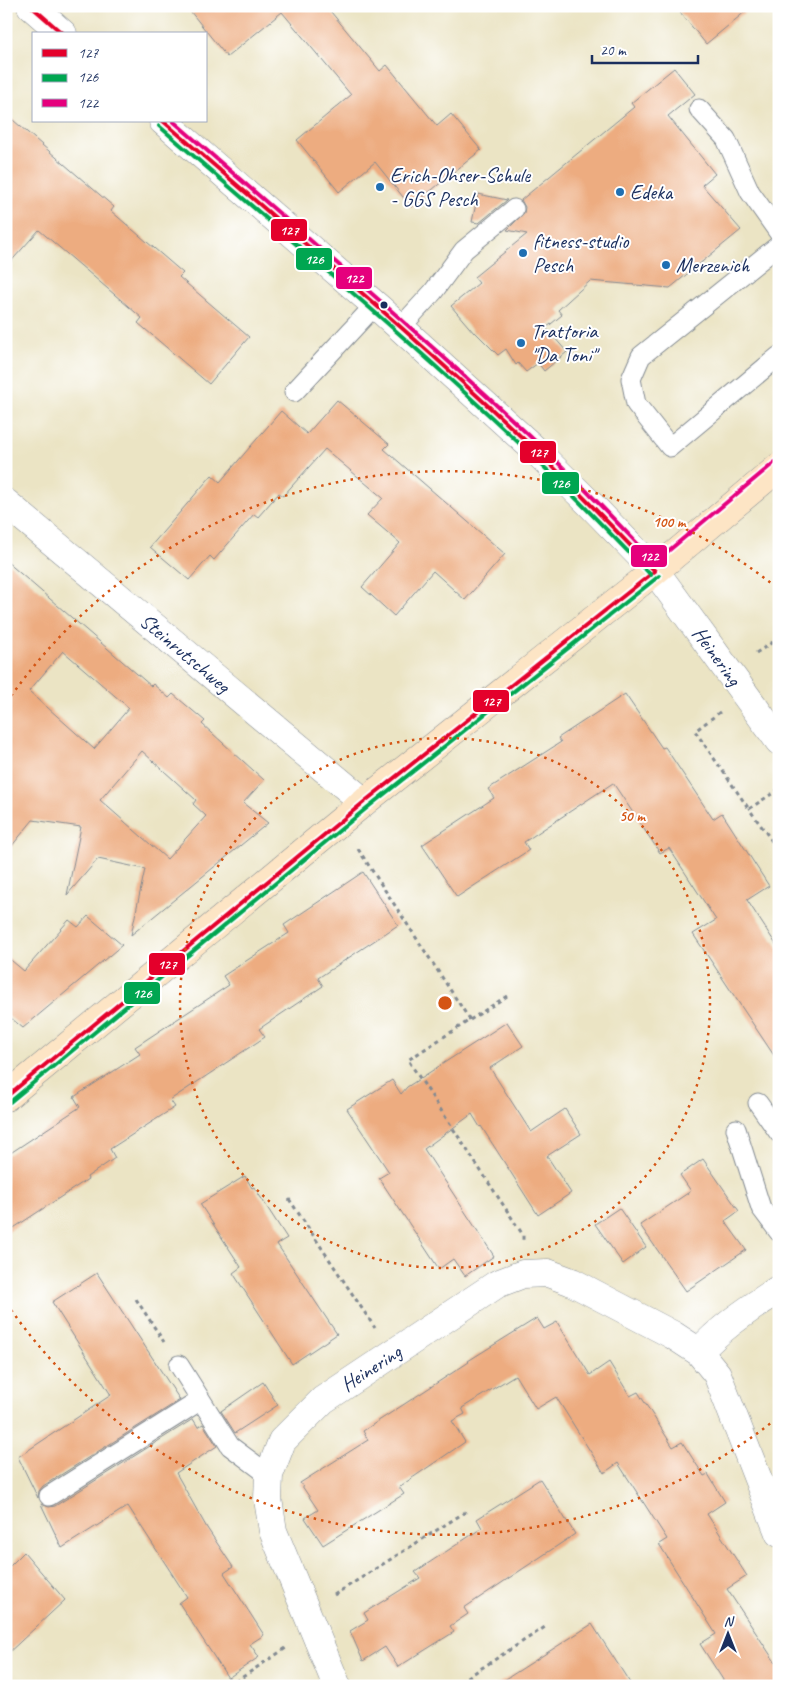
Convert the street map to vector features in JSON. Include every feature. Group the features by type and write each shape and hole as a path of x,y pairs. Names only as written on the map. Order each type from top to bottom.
{"street":[{"path":"31,6 60,32"},
{"name":"Heinering","path":"164,122 375,305 533,448 590,503 655,571 779,741"},
{"path":"10,1087 655,571 779,467"},
{"name":"Steinrutschweg","path":"6,503 364,802"},
{"name":"Heinering","path":"337,1686 273,1531 268,1499 269,1475 282,1441 323,1400 497,1284 523,1274 548,1273 572,1282 673,1335 699,1352 717,1374 779,1534"},
{"path":"699,1352 725,1326 779,1289"}],"lane":[{"path":"699,108 726,139 750,192 779,233"},
{"path":"400,328 433,292 464,250 514,209"},
{"path":"779,245 641,356 631,380 636,404 670,447 779,356"},
{"path":"294,392 375,305"},
{"path":"758,1103 779,1133"},
{"path":"736,1129 761,1208 779,1232"},
{"path":"179,1365 230,1446 269,1475"},
{"path":"49,1496 201,1400"}],"path":[{"path":"745,694 694,731 779,851"},
{"path":"749,809 779,789"},
{"path":"340,822 470,1020"},
{"path":"507,996 408,1060 523,1235 523,1274"},
{"path":"289,1200 392,1354"},
{"path":"136,1299 179,1365"},
{"path":"229,1686 310,1621 466,1511"},
{"path":"454,1686 545,1627"}],"building":[{"path":"186,6 326,6 380,71 387,65 437,126 451,114 481,150 411,207 375,162 339,192 297,140 351,95 282,12 227,57"},
{"path":"675,6 752,6 706,44"},
{"name":"Edeka","path":"674,68 695,94 668,116 715,174 702,185 741,230 670,288 590,281 558,310 562,315 546,328 567,352 544,371 538,363 526,372 518,363 516,365 506,349 498,355 474,333 451,306 479,283 474,277 527,234 507,230 524,213 525,207 521,200 634,107 631,103"},
{"path":"6,114 114,207 111,211 183,273 179,277 249,337 209,384 138,323 142,318 39,230 6,267"},
{"path":"478,194 507,200 479,223 472,222"},
{"path":"337,400 389,444 384,449 505,554 465,600 433,571 394,616 362,587 400,543 367,515 383,498 325,449 283,496 279,493 258,517 254,514 214,560 210,556 189,580 150,547 212,475 220,482 281,411 307,434"},
{"path":"6,561 151,686 153,684 169,698 173,694 205,721 202,724 264,780 243,803 268,823 131,935 145,869 98,859 67,895 81,827 33,820 6,853","holes":["63,651 129,708 94,749 29,691","142,751 196,800 193,804 206,816 167,859 100,800"]},
{"path":"625,694 662,748 665,747 713,819 722,813 769,886 747,900 779,949 779,1063 693,934 716,920 669,848 660,853 613,783 524,842 529,850 457,897 422,845 494,798 488,789 561,742 558,738"},
{"path":"363,872 398,925 318,978 323,986 259,1029 265,1037 170,1100 175,1107 110,1149 115,1158 87,1177 88,1179 6,1233 6,1156 80,1107 74,1097 140,1054 135,1047 229,985 223,976 289,933 284,925"},
{"path":"88,916 122,945 23,1028 6,1014 6,956 24,971 69,920 78,927"},
{"path":"507,1022 523,1046 490,1068 531,1132 565,1109 581,1134 547,1156 571,1193 538,1215 472,1114 424,1149 494,1256 465,1276 453,1259 439,1269 379,1178 389,1172 347,1109 392,1080 401,1094 407,1087"},
{"path":"703,1159 739,1211 725,1221 746,1250 686,1291 640,1225 691,1191 680,1175"},
{"path":"245,1176 287,1238 277,1244 337,1334 292,1364 233,1273 241,1267 200,1204"},
{"path":"619,1208 646,1247 623,1264 595,1224"},
{"path":"97,1273 180,1400 43,1486 39,1491 38,1498 18,1457 111,1395 52,1302"},
{"path":"537,1318 544,1329 557,1322 590,1375 609,1362 630,1396 638,1392 673,1447 682,1442 704,1476 708,1474 725,1502 707,1514 747,1576 727,1589 779,1668 779,1686 727,1686 700,1644 716,1634 659,1544 667,1539 618,1463 604,1473 556,1397 536,1409 515,1375 462,1408 465,1414 452,1421 465,1442 399,1487 404,1494 323,1545 305,1518 318,1510 300,1483 368,1440 363,1431 468,1361"},
{"path":"263,1382 278,1405 235,1433 221,1411"},
{"path":"193,1419 198,1427 203,1424 217,1446 176,1473 207,1528 233,1567 224,1573 264,1635 250,1644 259,1657 228,1678 179,1603 187,1597 128,1506 62,1548 41,1504 49,1507 55,1506"},
{"path":"540,1479 575,1534 464,1608 468,1614 450,1626 454,1632 398,1667 385,1647 363,1661 350,1631 368,1620 364,1613 420,1578 415,1572 482,1528 477,1519"},
{"path":"24,1552 65,1600 6,1655 6,1570"},
{"path":"592,1624 632,1686 495,1686"}],"transit line":[{"name":"127","path":"31,6 61,32"},
{"name":"127","path":"164,122 455,375 549,463 655,571"},
{"name":"122","path":"174,122 364,287 506,414 552,457 655,562 775,462"},
{"name":"126","path":"159,126 450,379 558,480 651,575"},
{"name":"127","path":"6,1097 364,802 655,571"},
{"name":"126","path":"10,1102 368,807 659,576"}],"place":[{"name":"Erich-Ohser-Schule - GGS Pesch","path":"380,187"},
{"name":"Edeka","path":"620,192"},
{"name":"fitness-studio Pesch","path":"523,253"},
{"name":"Merzenich","path":"666,265"},
{"name":"Trattoria \"Da Toni\"","path":"521,343"}]}
